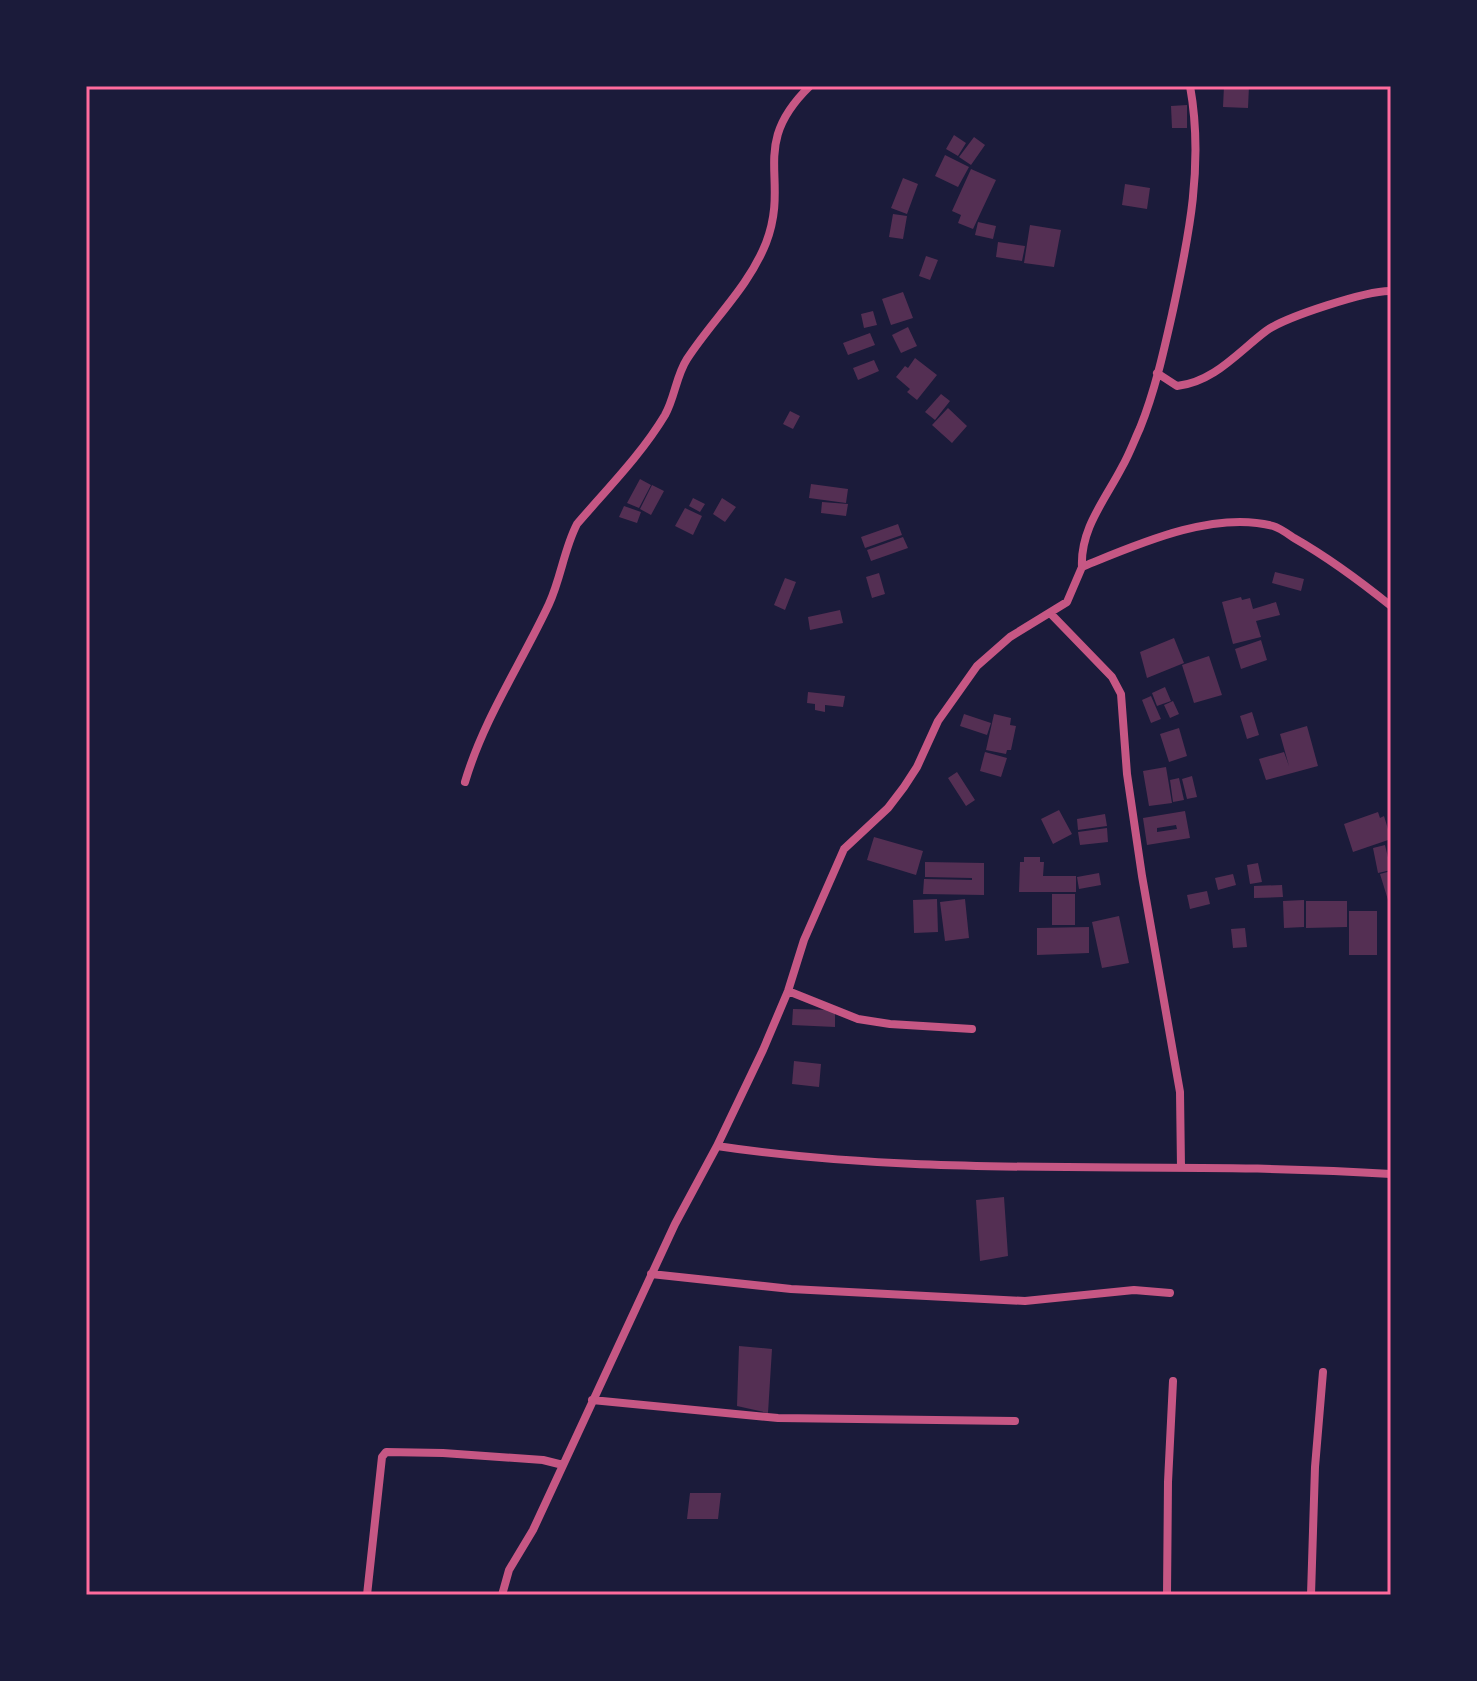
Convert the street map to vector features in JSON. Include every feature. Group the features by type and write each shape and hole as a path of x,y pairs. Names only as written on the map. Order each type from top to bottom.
{"street":[{"path":"465,782 491,714 556,589 573,532 653,433 667,411 685,361 755,268 766,241 775,204 773,151 777,132 794,101 810,86"},
{"path":"502,1595 509,1570 533,1530 651,1274 763,1050 788,991 804,940 849,842 888,808 904,787 938,721 977,666 1028,624 1051,614 1067,602 1082,567 1081,548 1085,533 1125,464 1157,373 1192,226 1196,155 1190,86"},
{"path":"1157,373 1177,386 1192,385 1207,378 1270,328 1326,306 1379,291 1391,291"},
{"path":"1082,567 1181,531 1216,525 1260,525 1274,527 1318,552 1391,606"},
{"path":"1051,614 1112,677 1121,694 1127,774 1180,1092 1181,1168"},
{"path":"788,991 858,1019 972,1029"},
{"path":"717,1146 786,1157 953,1168 1300,1168 1391,1174"},
{"path":"651,1274 791,1289 1025,1301 1122,1290 1170,1293"},
{"path":"1311,1595 1315,1467 1323,1372"},
{"path":"1167,1595 1173,1381"},
{"path":"592,1400 778,1418 1015,1421"},
{"path":"367,1595 382,1457 386,1452 543,1460 563,1465"}],"building":[{"path":"1224,86 1249,86 1248,108 1223,107"},
{"path":"1187,105 1187,128 1172,128 1171,106"},
{"path":"954,135 966,143 958,156 946,149"},
{"path":"974,137 985,145 971,165 959,157"},
{"path":"945,155 969,167 958,187 935,176"},
{"path":"971,169 996,180 973,229 958,223 961,215 952,211"},
{"path":"903,178 918,184 907,214 891,208"},
{"path":"1125,184 1150,188 1147,209 1122,205"},
{"path":"893,214 907,216 903,239 889,237"},
{"path":"978,222 996,226 993,239 975,235"},
{"path":"1030,225 1061,230 1054,267 1024,263"},
{"path":"998,242 1025,246 1022,261 996,257"},
{"path":"926,256 938,260 930,280 919,276"},
{"path":"903,292 913,318 891,325 882,299"},
{"path":"873,311 877,325 864,328 861,314"},
{"path":"908,327 917,346 901,353 892,335"},
{"path":"870,333 875,345 848,355 843,343"},
{"path":"915,358 937,375 917,400 896,377"},
{"path":"874,360 879,371 858,380 853,368"},
{"path":"941,394 950,401 935,420 925,412"},
{"path":"948,408 967,426 952,443 932,425"},
{"path":"790,411 800,416 793,429 783,424"},
{"path":"640,479 651,485 639,508 627,503"},
{"path":"811,484 848,489 846,503 809,498"},
{"path":"652,485 664,491 651,515 640,509"},
{"path":"693,498 705,504 700,512 689,506"},
{"path":"722,498 736,507 725,522 713,514"},
{"path":"822,502 848,504 846,516 821,513"},
{"path":"624,506 641,512 637,523 619,517"},
{"path":"685,508 702,516 693,535 675,526"},
{"path":"898,524 902,535 865,548 861,537"},
{"path":"903,537 908,548 871,561 867,550"},
{"path":"1275,572 1304,579 1301,591 1272,583"},
{"path":"879,573 885,594 872,598 866,577"},
{"path":"785,578 796,582 785,610 774,605"},
{"path":"1241,597 1242,600 1250,598 1253,609 1276,602 1280,615 1256,621 1261,637 1233,644 1222,602"},
{"path":"840,610 843,623 810,630 808,617"},
{"path":"1174,638 1184,663 1147,678 1140,652"},
{"path":"1261,640 1267,660 1241,669 1235,649"},
{"path":"1209,656 1222,695 1194,703 1182,665"},
{"path":"1165,687 1171,701 1157,706 1152,693"},
{"path":"808,692 845,696 843,707 825,705 825,712 815,710 815,704 807,703"},
{"path":"1151,696 1161,719 1151,723 1142,700"},
{"path":"1173,701 1179,714 1170,718 1164,705"},
{"path":"1252,712 1259,735 1247,739 1240,716"},
{"path":"964,714 991,723 987,735 960,726"},
{"path":"994,714 1011,718 1010,725 1016,726 1011,750 1007,750 1006,754 986,750"},
{"path":"1307,726 1318,766 1266,780 1259,759 1284,752 1289,766 1280,734"},
{"path":"1179,728 1187,756 1169,762 1160,734"},
{"path":"985,752 1007,758 1001,777 980,771"},
{"path":"1166,767 1172,803 1149,806 1143,771"},
{"path":"957,772 975,800 966,806 948,778"},
{"path":"1192,776 1197,797 1187,799 1182,779"},
{"path":"1179,778 1184,800 1173,802 1170,780"},
{"path":"1059,810 1072,834 1053,844 1041,819"},
{"path":"1185,811 1190,838 1147,845 1143,818","holes":["1176,825 1177,829 1157,832 1157,828"]},
{"path":"1378,812 1380,818 1384,816 1391,839 1353,852 1344,824"},
{"path":"1105,814 1107,826 1078,830 1077,819"},
{"path":"1107,828 1108,842 1080,845 1078,832"},
{"path":"874,837 923,851 916,875 867,860"},
{"path":"1385,845 1391,870 1378,873 1373,848"},
{"path":"1024,857 1040,857 1040,862 1044,862 1043,876 1076,876 1076,892 1019,892 1020,862 1024,862"},
{"path":"925,862 984,863 984,895 923,894 924,879 972,880 925,877"},
{"path":"1258,863 1262,882 1250,884 1247,865"},
{"path":"1391,871 1391,899 1388,900 1380,874"},
{"path":"1099,873 1101,885 1079,889 1077,877"},
{"path":"1233,874 1236,885 1218,890 1215,878"},
{"path":"1282,885 1283,897 1254,898 1254,886"},
{"path":"1207,891 1210,904 1190,909 1187,895"},
{"path":"1052,894 1075,894 1075,925 1052,925"},
{"path":"937,899 938,932 914,933 913,900"},
{"path":"965,899 969,938 945,941 940,902"},
{"path":"1304,900 1304,927 1284,928 1283,901"},
{"path":"1306,901 1347,901 1347,927 1306,928"},
{"path":"1349,911 1377,911 1377,955 1349,955"},
{"path":"1119,916 1129,963 1102,968 1092,922"},
{"path":"1089,927 1089,953 1037,955 1037,928"},
{"path":"1245,928 1247,947 1233,948 1231,929"},
{"path":"793,1009 835,1010 835,1027 792,1025"},
{"path":"794,1061 821,1064 819,1087 792,1084"},
{"path":"1004,1197 1008,1256 980,1261 976,1200"},
{"path":"739,1346 772,1349 768,1413 737,1406"},
{"path":"690,1493 721,1493 718,1519 687,1519"}]}
